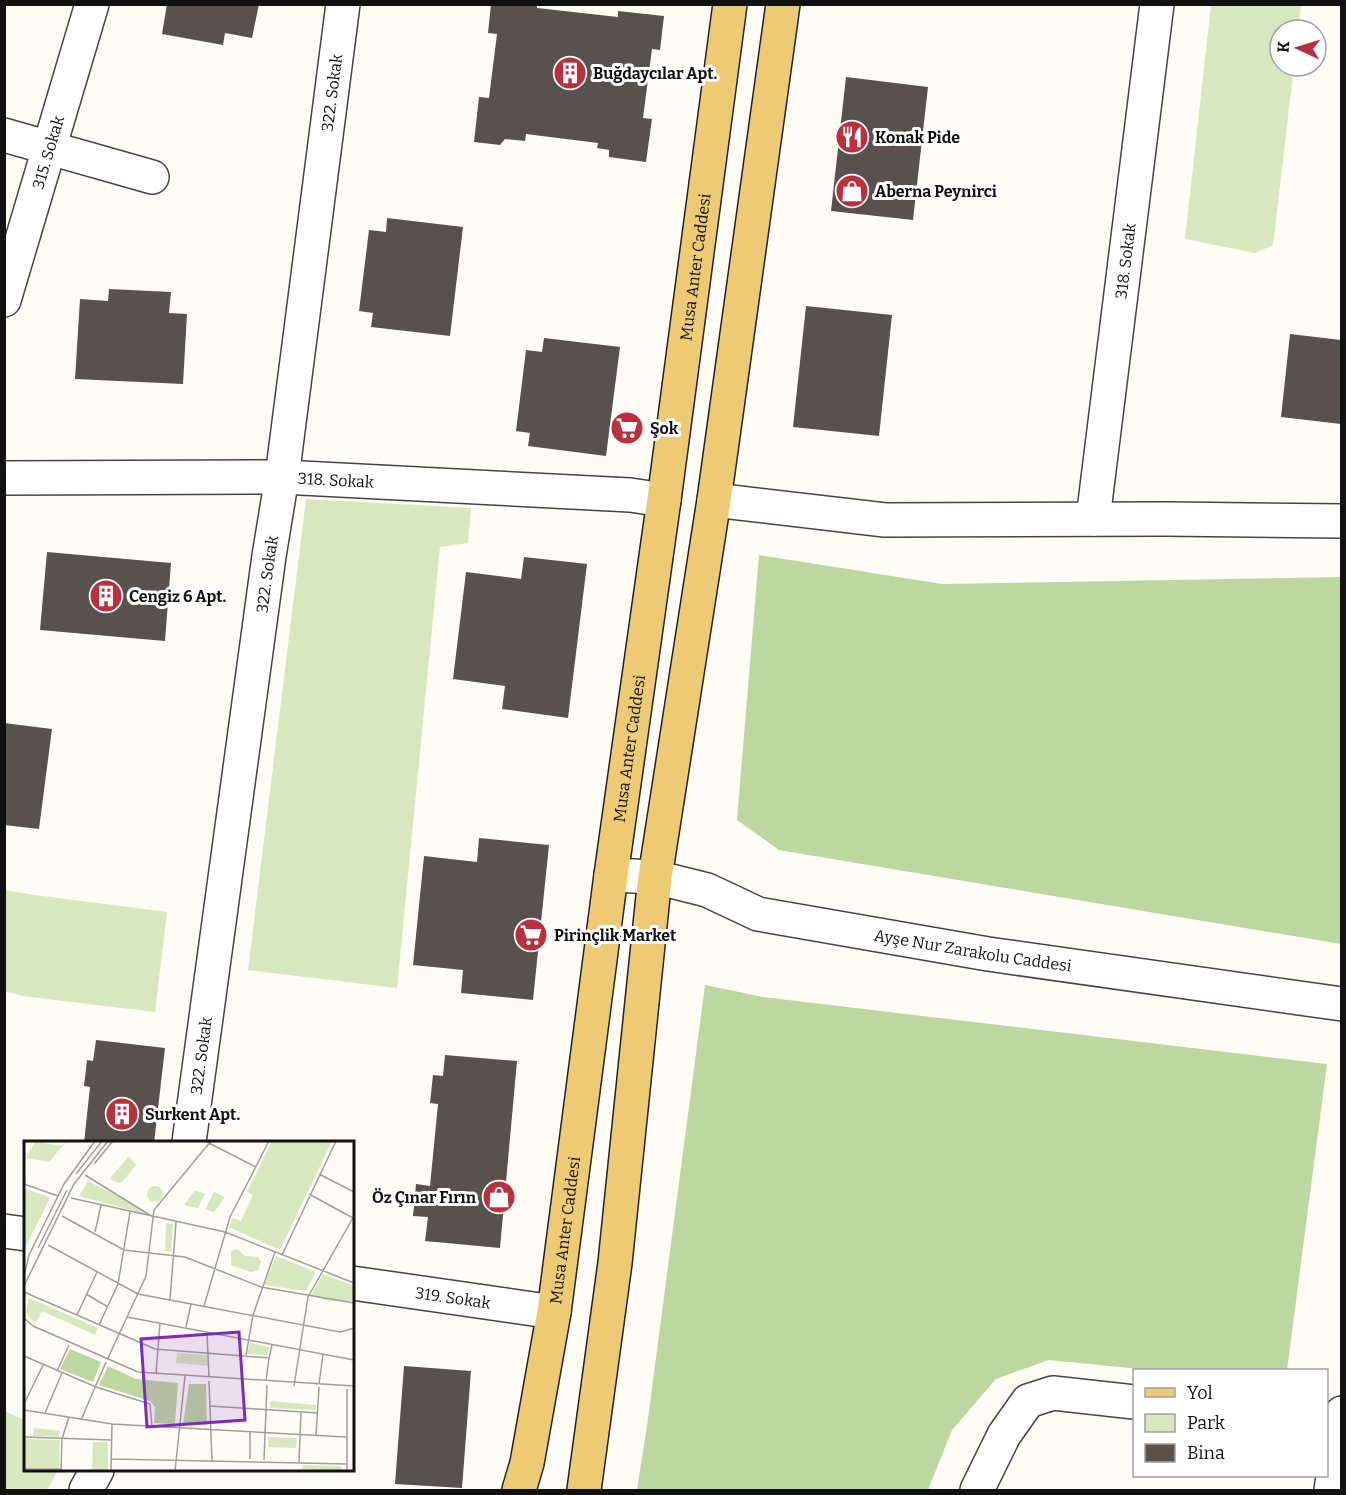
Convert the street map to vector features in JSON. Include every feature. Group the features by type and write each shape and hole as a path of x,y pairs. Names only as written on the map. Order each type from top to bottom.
{"main road":[{"name":"Musa Anter Caddesi","path":"519,1491 527,1463 554,1312 730,4"},
{"path":"584,1491 615,1263 655,877 714,500 783,4"}],"street":[{"name":"315. Sokak","path":"4,300 92,4"},
{"name":"322. Sokak","path":"189,1141 268,556 282,477 343,4"},
{"name":"318. Sokak","path":"1093,519 1156,4"},
{"path":"4,135 152,177"},
{"name":"318. Sokak","path":"4,478 282,477 630,495 664,500"},
{"path":"714,500 885,520 1341,521"},
{"name":"Ayşe Nur Zarakolu Caddesi","path":"611,875 655,877 707,890 758,914 988,954 1341,1004"},
{"path":"4,1231 24,1234"},
{"name":"319. Sokak","path":"354,1283 554,1312"},
{"path":"977,1491 1004,1435 1028,1401 1053,1393 1133,1402"},
{"path":"1331,1491 1336,1420"},
{"path":"86,1491 97,1471"}],"green space":[{"path":"1211,5 1301,5 1299,18 1268,18 1268,78 1293,78 1273,245 1255,253 1185,239"},
{"path":"306,499 471,508 468,543 440,547 397,988 248,970"},
{"path":"759,555 942,584 1341,577 1341,944 779,850 737,820"},
{"path":"4,890 167,912 155,1012 22,996 5,991"},
{"path":"705,985 763,997 1327,1064 1287,1369 1140,1369 1049,1360 996,1379 952,1430 928,1490 637,1490"},
{"path":"4,1411 24,1420 24,1471 57,1471 47,1490 5,1490"}],"building":[{"path":"167,4 259,4 252,38 225,33 223,45 162,34"},
{"name":"Buğdaycılar Apt.","path":"491,4 537,4 537,8 618,17 618,11 664,16 660,50 652,49 643,118 652,119 646,162 609,157 609,150 597,148 598,143 526,134 525,141 505,139 500,145 474,142 479,97 489,98 497,34 488,33"},
{"path":"846,77 928,87 913,220 831,211"},
{"path":"387,218 463,227 450,336 371,327 373,313 359,311 369,230 386,232"},
{"path":"109,289 171,292 169,313 187,314 183,384 75,379 80,299 108,301"},
{"path":"806,306 892,315 879,436 793,427"},
{"path":"1290,334 1341,340 1341,424 1281,417"},
{"path":"544,338 620,347 606,456 528,446 530,433 516,431 526,350 542,352"},
{"name":"Cengiz 6 Apt.","path":"47,552 171,563 165,641 40,630"},
{"path":"524,557 587,564 568,718 502,709 505,686 453,679 466,572 521,579"},
{"path":"4,723 52,729 39,829 4,825"},
{"path":"479,838 549,845 533,1000 461,993 463,970 413,965 424,856 477,862"},
{"name":"Surkent Apt.","path":"96,1040 165,1048 154,1141 84,1141 90,1087 84,1086 87,1060 93,1061"},
{"path":"445,1055 517,1061 500,1248 425,1241 428,1217 413,1216 416,1184 430,1186 438,1104 430,1103 433,1075 443,1076"},
{"path":"404,1366 471,1371 462,1488 395,1484"}],"place":[{"name":"Buğdaycılar Apt.","path":"570,73"},
{"name":"Konak Pide","path":"852,137"},
{"name":"Aberna Peynirci","path":"852,191"},
{"name":"Şok","path":"627,428"},
{"name":"Cengiz 6 Apt.","path":"106,596"},
{"name":"Pirinçlik Market","path":"531,935"},
{"name":"Surkent Apt.","path":"122,1114"},
{"name":"Öz Çınar Fırın","path":"499,1197"}]}
